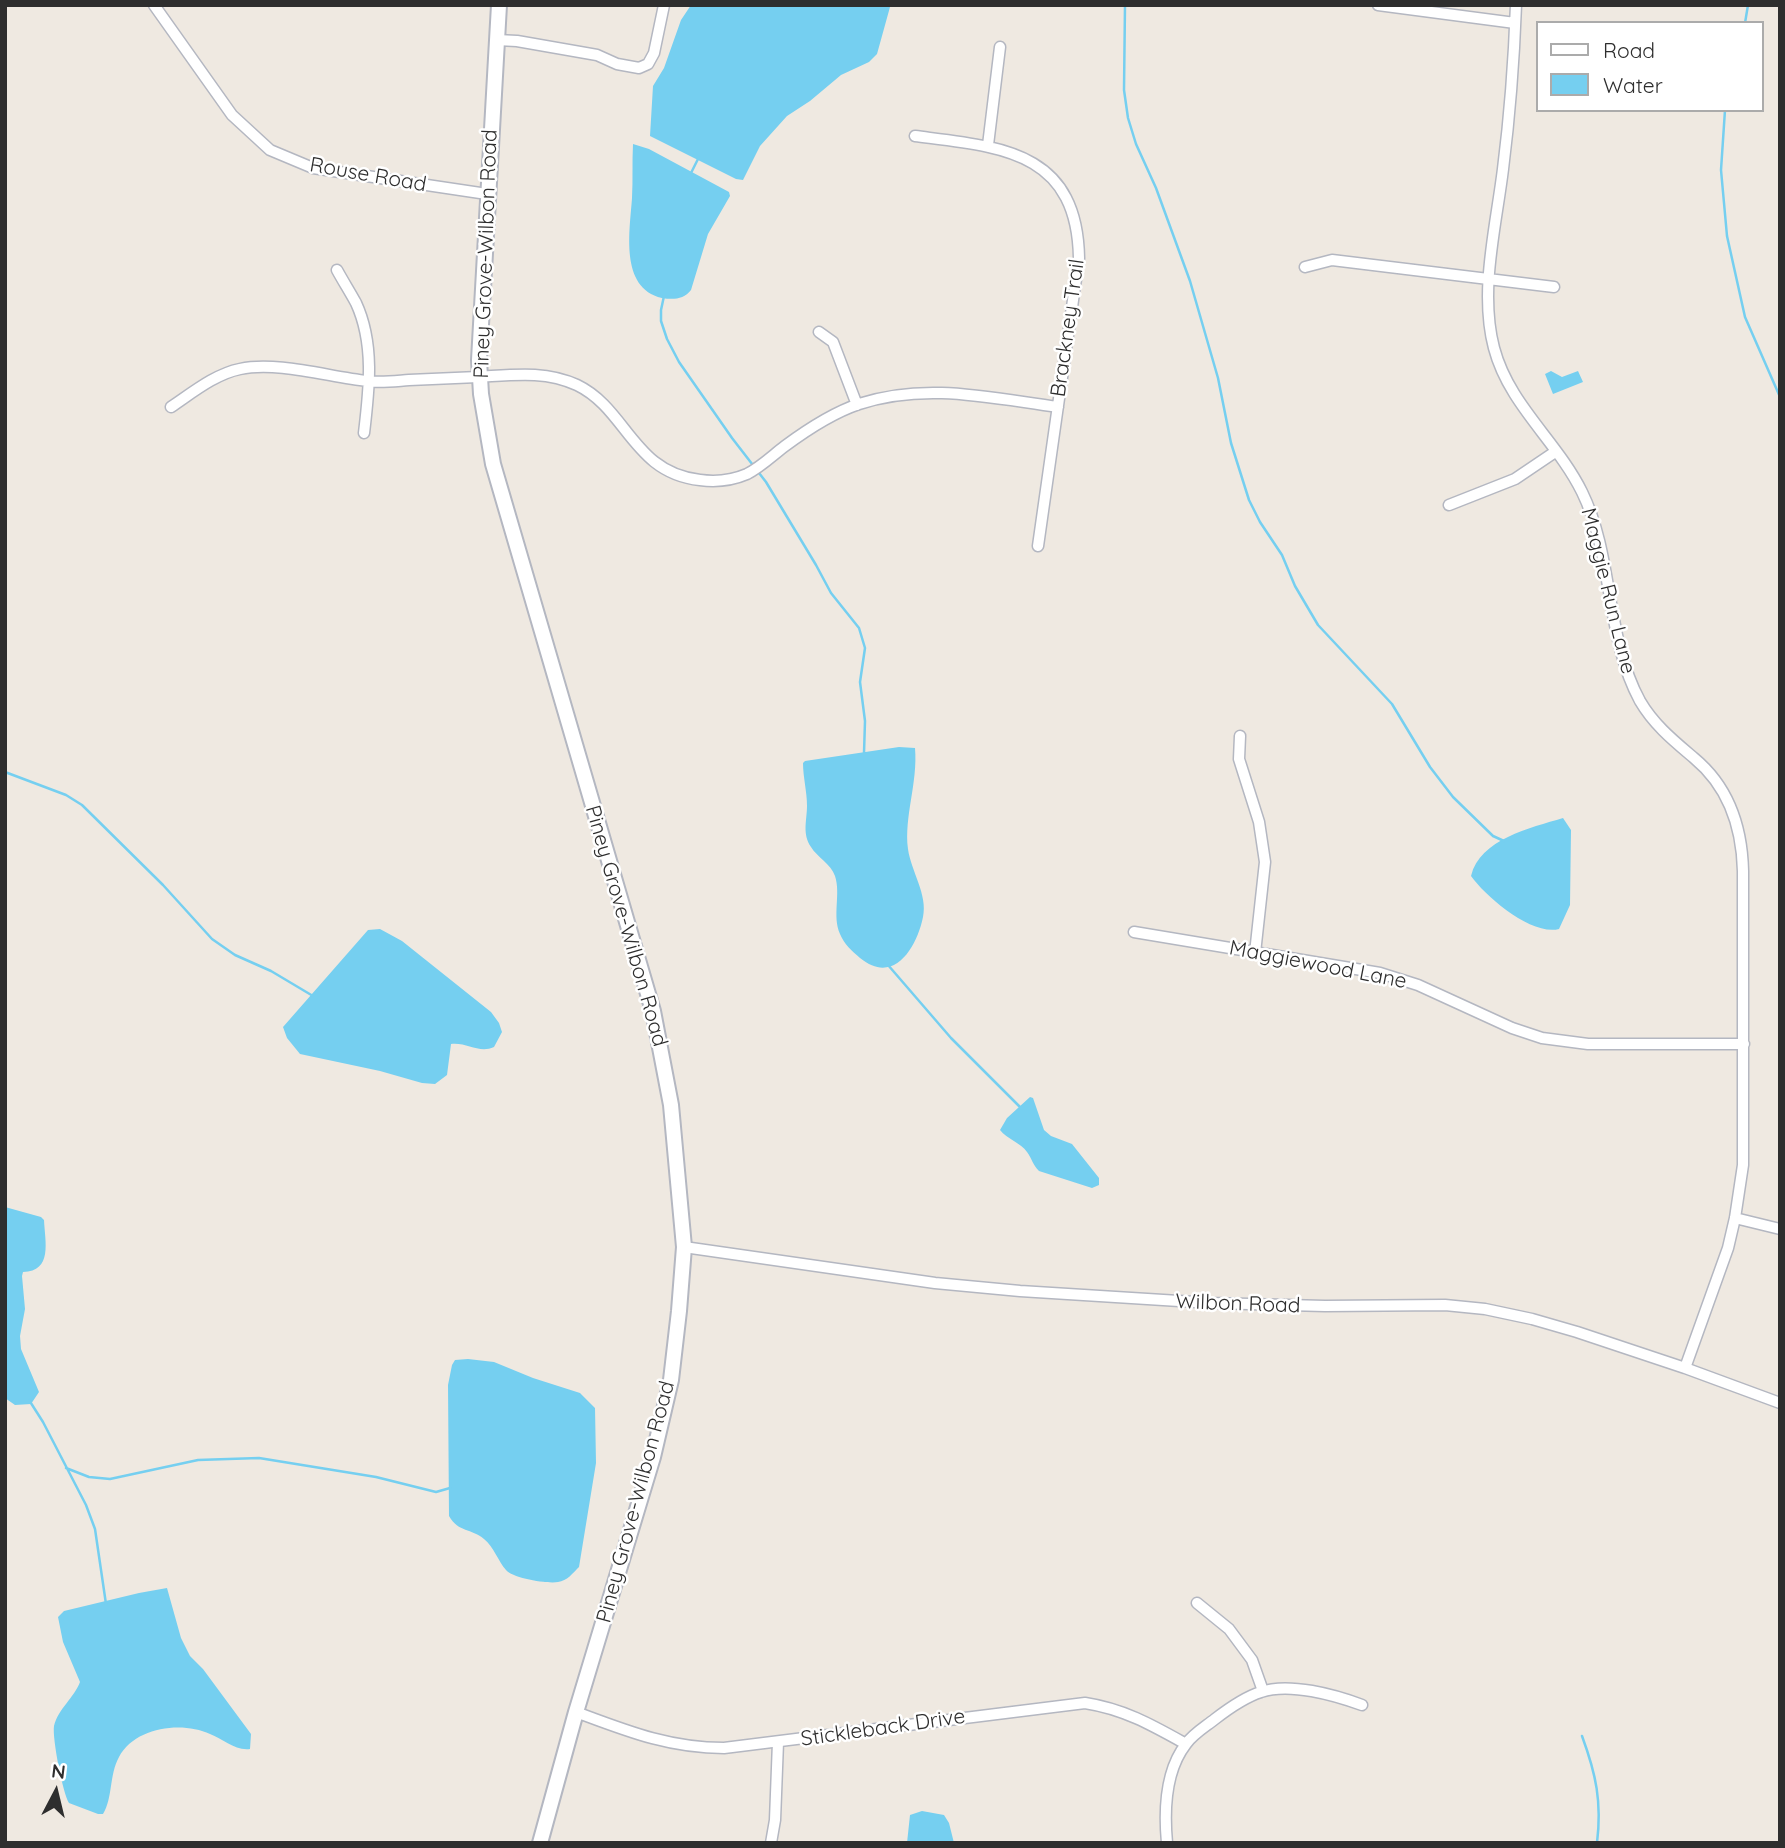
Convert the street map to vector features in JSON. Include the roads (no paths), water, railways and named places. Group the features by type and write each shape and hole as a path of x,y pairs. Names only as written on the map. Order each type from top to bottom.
{"street":[{"name":"Rouse Road","path":"154,5 232,115 270,150 313,168 347,175 487,194"},
{"name":"Piney Grove-Wilbon Road","path":"499,5 487,194 480,377 487,438 658,1034 671,1105 684,1247 680,1311 671,1380 653,1457 576,1712 540,1843"},
{"path":"497,40 597,55 617,64 639,68 648,64 654,53 664,5"},
{"path":"1378,5 1515,23"},
{"name":"Maggie Run Lane","path":"1516,5 1511,101 1489,279 1489,325 1499,364 1515,396 1575,479 1591,514 1625,664 1639,698 1663,732 1713,778 1727,800 1738,828 1743,871 1743,1164 1735,1218 1711,1297 1685,1368"},
{"path":"988,145 1000,47"},
{"name":"Brackney Trail","path":"915,136 988,145 1023,156 1043,170 1054,182 1068,202 1077,227 1079,258 1038,546"},
{"path":"1305,267 1332,260 1554,287"},
{"path":"337,270 357,306 367,340 369,382 365,433"},
{"path":"818,332 833,342 856,405"},
{"path":"171,407 212,380 240,369 277,368 369,382 535,374 579,386 607,410 651,460 672,473 699,480 724,480 746,474 819,422 856,405 901,393 926,391 1058,407"},
{"path":"1449,505 1515,479 1555,452"},
{"path":"1240,736 1239,760 1259,821 1265,862 1255,953"},
{"name":"Maggiewood Lane","path":"1133,932 1398,978 1440,994 1511,1028 1542,1038 1588,1044 1744,1044"},
{"path":"1735,1218 1780,1228"},
{"name":"Wilbon Road","path":"684,1247 935,1283 1020,1291 1224,1304 1325,1307 1445,1305 1485,1309 1532,1319 1685,1368 1780,1403"},
{"path":"1197,1603 1229,1629 1252,1660 1263,1691"},
{"path":"1167,1843 1164,1812 1170,1780 1185,1744 1226,1710 1263,1691 1295,1689 1326,1693 1362,1705"},
{"name":"Stickleback Drive","path":"576,1712 643,1738 679,1745 723,1748 1086,1703 1122,1711 1185,1744"},
{"path":"771,1843 775,1820 778,1742"}],"water":[{"path":"691,5 890,7 877,54 869,62 841,75 787,116 760,146 743,180 650,136 653,86 664,68 681,20"},
{"path":"633,144 649,149 729,192 730,196 708,234 691,290 678,298 662,298 648,292 639,283 633,270 629,241"},
{"path":"1551,371 1562,377 1578,371 1583,382 1553,394 1545,374"},
{"path":"899,747 915,748 915,774 907,837 924,909 920,929 909,951 893,965 883,968 872,966 860,958 840,934 835,876 808,842 803,763"},
{"path":"1563,818 1571,830 1570,905 1559,929 1548,930 1536,927 1510,913 1471,876 1476,863 1495,844 1522,831"},
{"path":"380,929 402,941 491,1012 499,1023 502,1032 494,1047 478,1049 451,1044 447,1075 435,1084 300,1054 287,1038 283,1027 368,930"},
{"path":"1030,1097 1033,1098 1044,1130 1051,1136 1072,1144 1099,1178 1099,1185 1092,1188 1039,1171 1024,1149 1000,1130 1007,1118"},
{"path":"5,1207 44,1220 46,1246 43,1261 39,1267 23,1272 22,1276 25,1309 20,1336 21,1349 39,1392 31,1404 15,1405 5,1398"},
{"path":"455,1360 494,1362 580,1393 595,1408 596,1463 579,1567 564,1580 538,1581 510,1573 487,1542 461,1528 449,1516 448,1385"},
{"path":"167,1588 181,1638 190,1656 203,1669 251,1734 250,1749 239,1748 199,1730 173,1728 147,1733 126,1747 119,1757 106,1808 103,1814 98,1814 69,1803 58,1766 54,1726 80,1682 63,1642 58,1617 64,1611"},
{"path":"922,1811 944,1815 954,1843 907,1843 910,1815"}],"waterway":[{"path":"1125,5 1124,90 1128,118 1190,281 1218,378 1231,443 1249,500 1282,555 1295,586 1318,625 1392,704 1430,767 1453,797 1493,836 1504,841"},
{"path":"1745,21 1748,5"},
{"path":"1725,112 1721,170 1727,236 1745,317 1780,397"},
{"path":"691,173 699,157"},
{"path":"664,296 661,321 679,362 766,482 831,593 859,628 865,648 860,682 865,721 864,753"},
{"path":"5,772 66,795 82,805 163,885 212,939 235,955 271,971 313,996"},
{"path":"888,965 951,1038 1021,1108"},
{"path":"29,1400 86,1505 95,1529 106,1604"},
{"path":"66,1468 89,1477 110,1479 198,1460 259,1458 376,1477 436,1492 450,1488"},
{"path":"1582,1736 1597,1788 1597,1843"}]}
